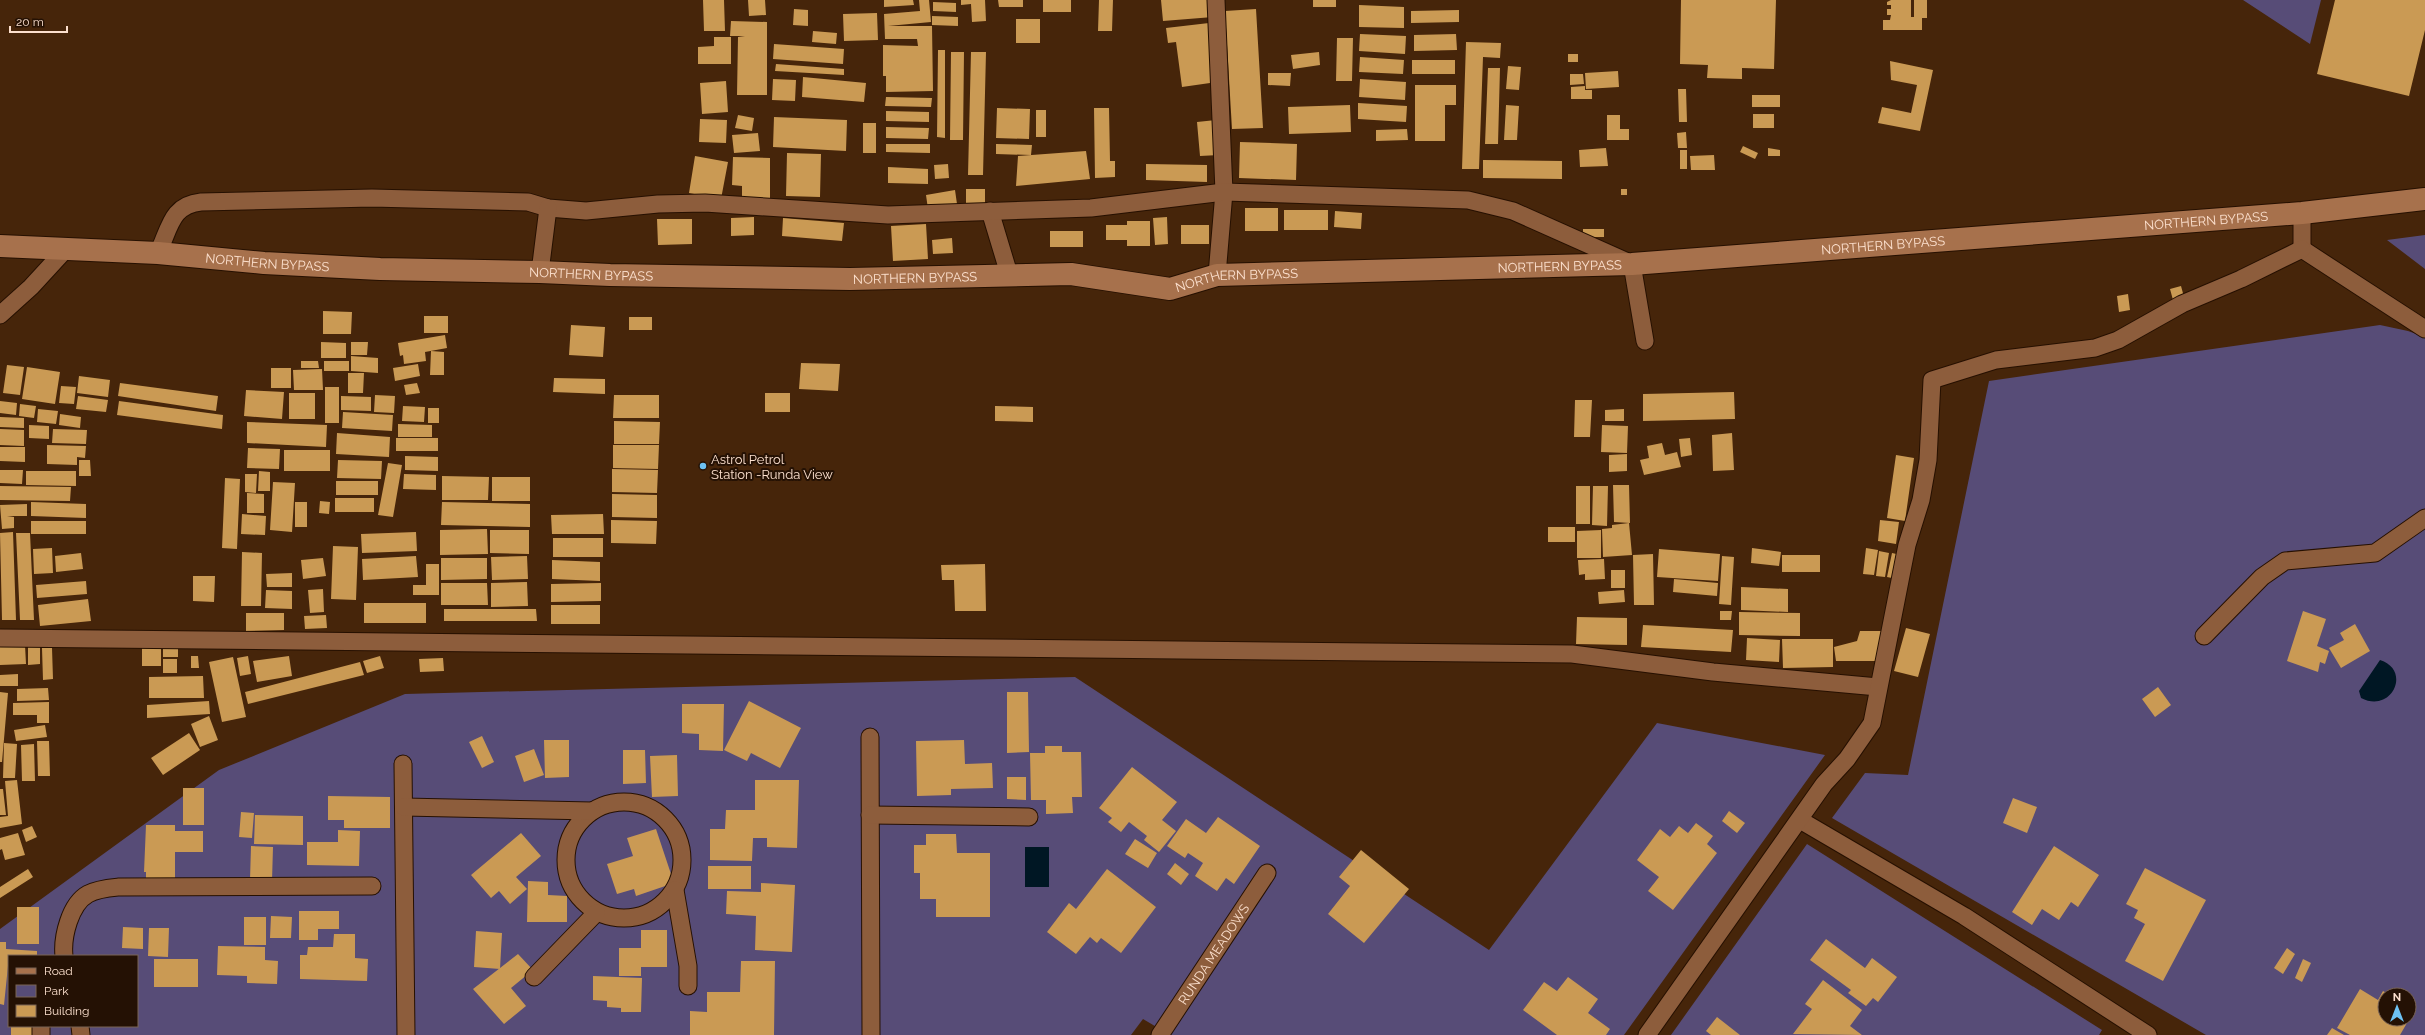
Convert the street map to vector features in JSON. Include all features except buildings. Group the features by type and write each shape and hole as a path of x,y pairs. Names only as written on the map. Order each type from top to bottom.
{"main road":[{"name":"NORTHERN BYPASS","path":"0,246 158,253 264,263 357,268 610,275 850,279 1009,274 1071,274 1170,289 1217,275 1632,264 2302,213 2425,199"}],"street":[{"path":"1216,0 1224,192 1217,275"},
{"path":"158,253 177,212 189,203 201,202 372,198 528,202 548,208 586,211 663,204 705,203 888,215 1091,208 1224,192 1468,200 1513,211 1632,264 1645,341"},
{"path":"540,272 548,208"},
{"path":"990,211 1009,274"},
{"path":"2302,213 2302,249"},
{"path":"2302,249 2425,329"},
{"path":"1647,1035 1824,784 1847,759 1872,723 1907,545 1921,500 1928,460 1932,380 1996,360 2095,348 2118,340 2182,304 2241,279 2302,249"},
{"path":"0,315 31,287 65,250"},
{"path":"2204,636 2262,577 2285,561 2310,557 2375,553 2425,518"},
{"path":"0,638 1572,654 1713,672 1878,687"},
{"path":"870,737 872,1035"},
{"path":"403,764 406,1035"},
{"path":"404,807 592,811 613,803 635,803 656,811 670,822 676,830 681,847 682,868 675,890 657,909 632,918 596,913 583,903 568,881 565,855 574,830 592,811"},
{"path":"870,815 1029,817"},
{"path":"1800,820 1964,916 2140,1033"},
{"name":"RUNDA MEADOWS","path":"1160,1035 1267,873"},
{"path":"63,955 67,930 75,907 88,894 103,889 119,887 372,886"},
{"path":"675,890 687,958 688,986"},
{"path":"534,977 596,913"}],"green space":[{"path":"2243,0 2321,0 2310,44"},
{"path":"2425,235 2425,269 2387,240"},
{"path":"2380,325 2408,331 2425,337 2425,1035 2206,1035 1832,818 1865,773 1908,775 1989,381"},
{"path":"1075,677 1489,950 1657,723 1825,755 1624,1035 1170,1035 1143,1019 1131,1035 0,1035 0,929 219,770 405,694"},
{"path":"1807,844 2102,1030 2099,1035 1671,1035"}],"water":[{"path":"2380,660 2390,665 2395,672 2396,681 2394,689 2389,696 2382,700 2372,701 2361,698 2359,691"},
{"path":"1025,847 1049,847 1049,887 1025,887"}],"place":[{"name":"Astrol Petrol Station -Runda View","path":"703,466"}]}
